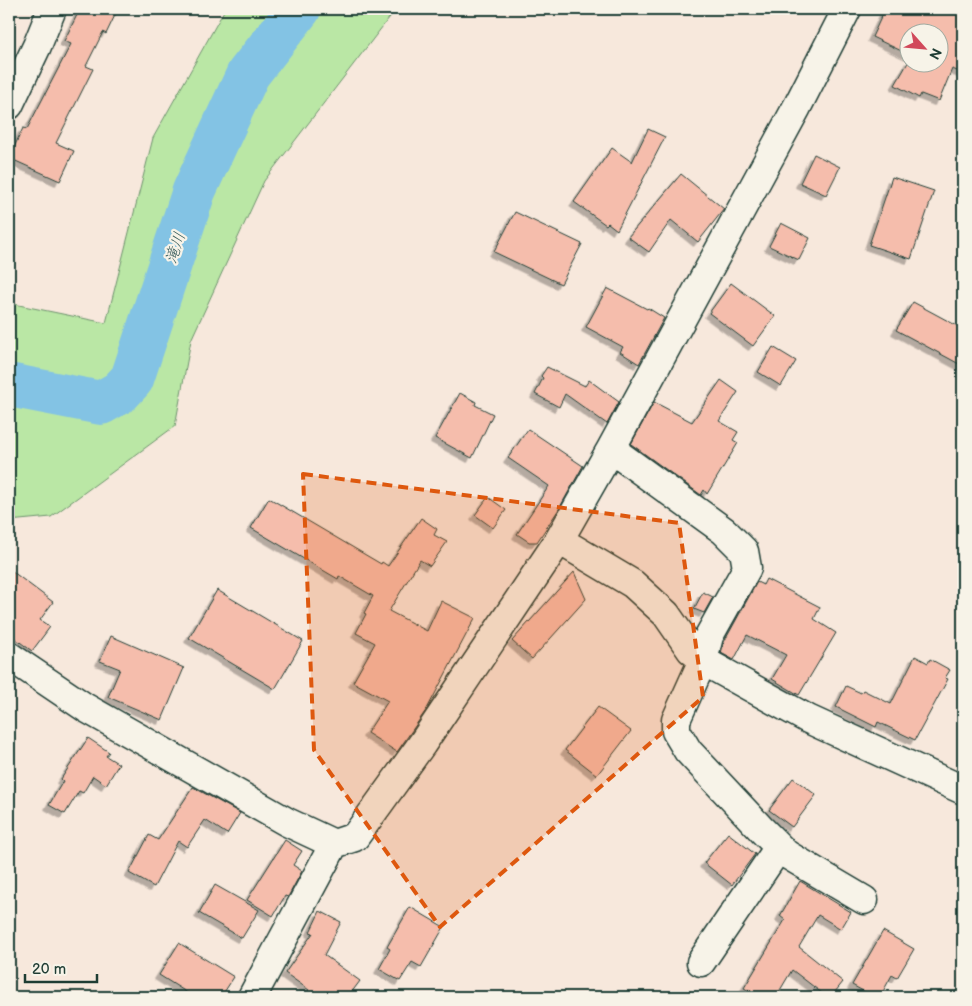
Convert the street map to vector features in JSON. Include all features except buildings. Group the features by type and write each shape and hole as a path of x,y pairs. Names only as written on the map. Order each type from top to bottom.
{"main road":[{"path":"9,105 52,9"},
{"path":"9,656 86,708 286,822 334,844 355,837 422,744 559,540 792,116 847,9"},
{"path":"610,449 724,532 744,551 746,568 709,636 703,660 676,720 676,731 688,751 786,854 864,900"},
{"path":"559,540 633,584 666,614 691,650 703,660 808,719 963,790"},
{"path":"252,997 334,844"},
{"path":"701,962 779,847"}],"highlighted area":[{"path":"303,474 679,523 703,697 440,927 314,750"}],"green space":[{"path":"225,9 396,9 264,181 191,340 175,426 51,517 9,521 9,303 106,323 153,138"}],"waterway":[{"name":"滝川","path":"9,385 101,403 120,392 132,379 194,191 248,74 299,9"}]}
